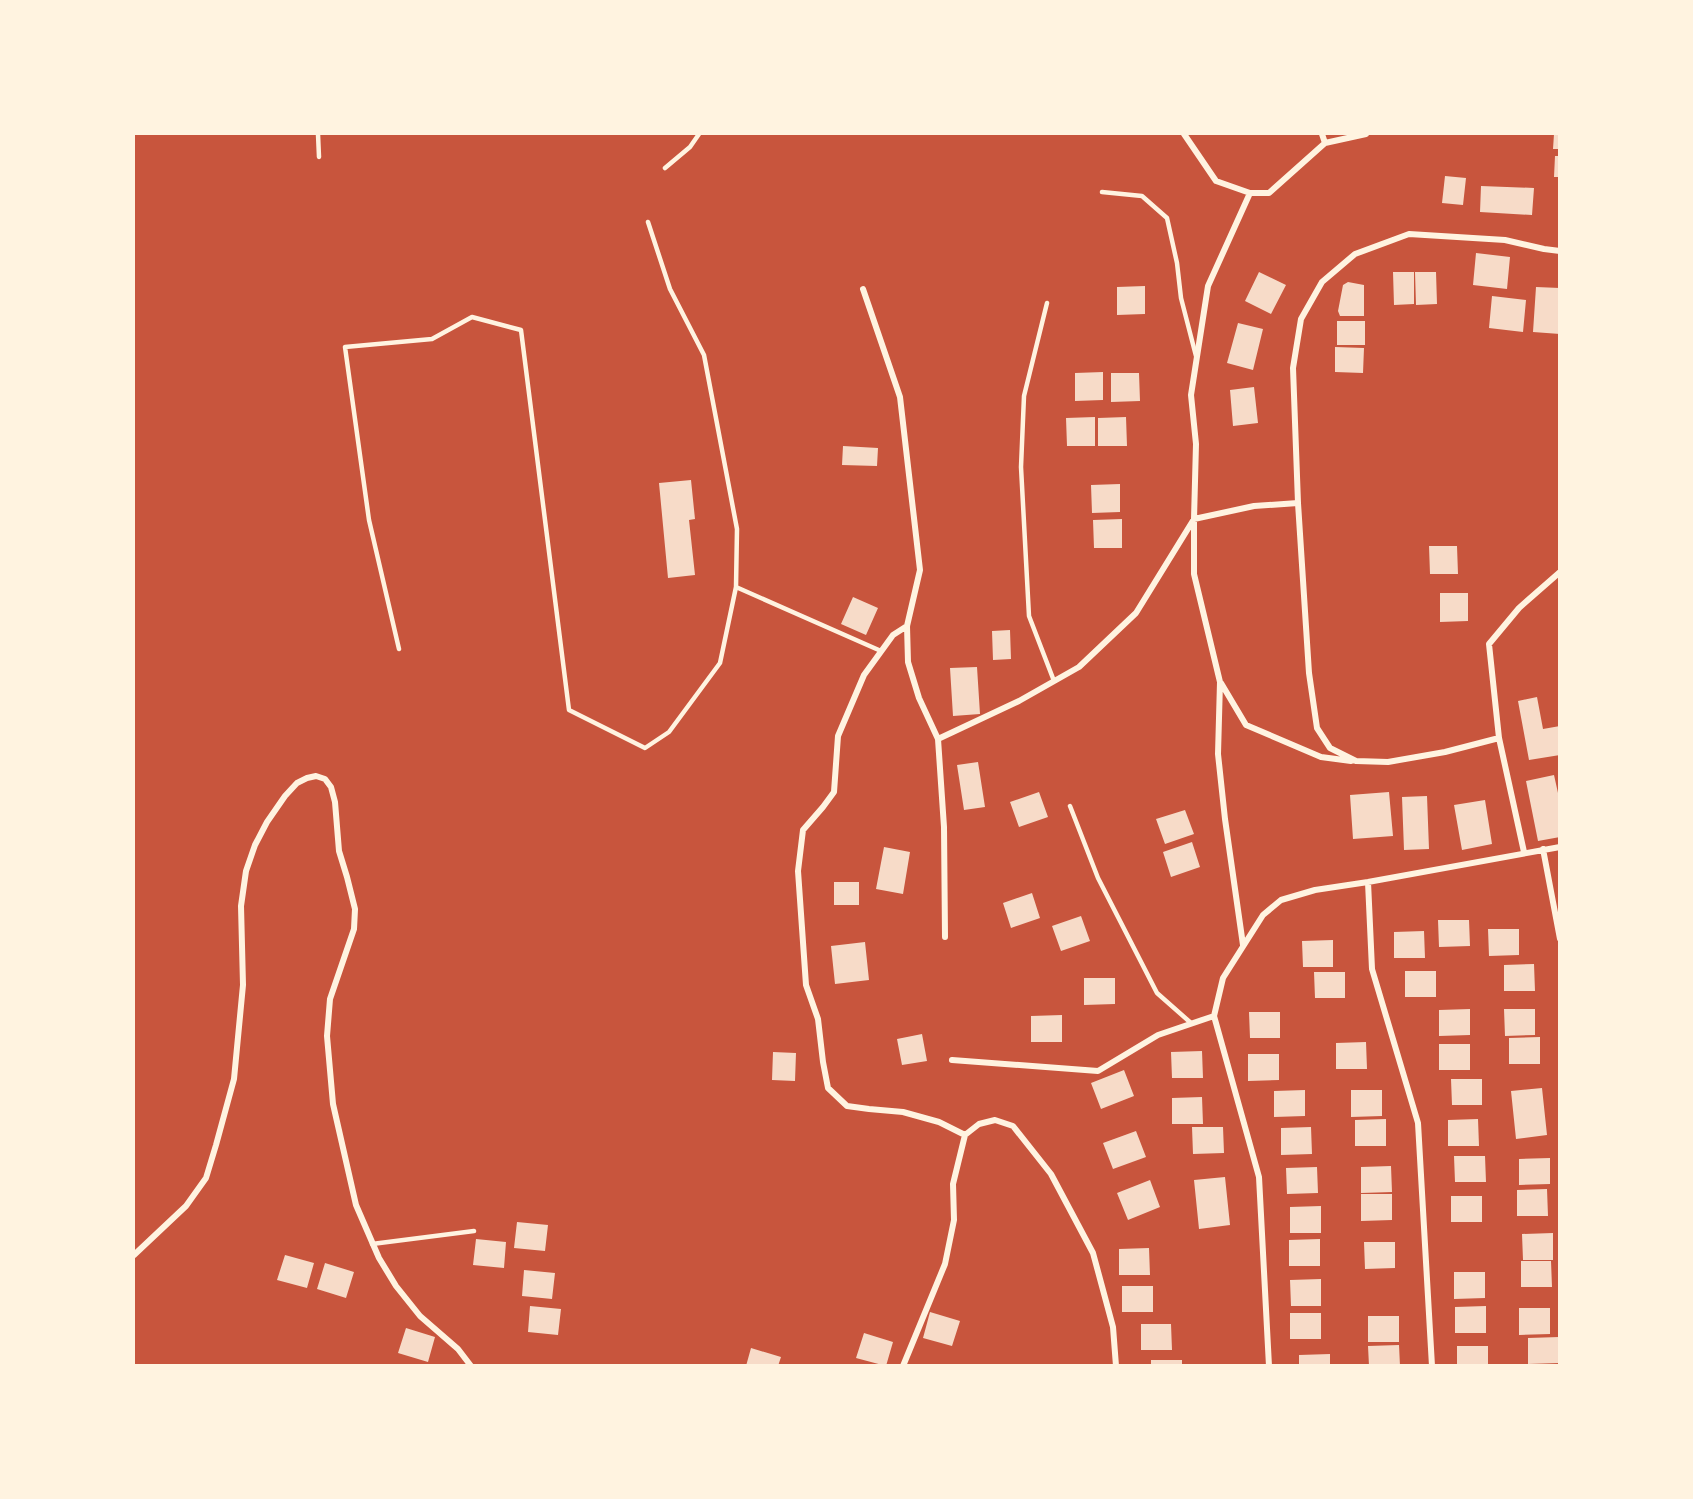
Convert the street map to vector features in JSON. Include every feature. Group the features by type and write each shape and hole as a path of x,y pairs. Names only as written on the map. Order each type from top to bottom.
{"street":[{"path":"1184,134 1216,181 1250,193 1269,193 1325,143 1366,134"},
{"path":"1322,134 1325,143"},
{"path":"1243,946 1218,754 1220,682 1194,574 1196,444 1191,395 1208,286 1250,193"},
{"path":"1356,761 1330,748 1317,728 1309,673 1293,368 1301,320 1322,282 1355,254 1409,234 1505,240 1560,251"},
{"path":"863,289 900,397 920,570 907,626 908,662 919,698 938,738 944,827 945,937"},
{"path":"938,738 1019,701 1079,667 1136,613 1194,519 1254,506 1299,503"},
{"path":"1524,852 1499,738 1489,644 1519,608 1560,572"},
{"path":"907,626 893,635 864,675 838,736 834,792 824,807 802,830 798,871 806,985 818,1019 828,1088 847,1106 903,1112 939,1122 965,1135"},
{"path":"1220,682 1246,725 1321,757 1388,762 1445,752 1499,738"},
{"path":"134,1256 186,1206 206,1178 234,1079 243,985 242,906 246,871 255,845 285,796 297,783 316,776 325,779 331,788 335,802 339,851 355,909 354,929 330,999 327,1036 333,1104 356,1205 372,1244 396,1286 420,1316 458,1349 471,1365"},
{"path":"1269,1365 1259,1177 1214,1016 1223,978 1263,915 1281,900 1316,890 1560,847"},
{"path":"1543,849 1560,939"},
{"path":"1368,882 1372,969 1418,1123 1432,1365"},
{"path":"952,1060 1098,1071 1158,1035 1214,1016"},
{"path":"903,1365 945,1264 954,1220 953,1184 965,1135 979,1124 995,1120 1013,1126 1051,1174 1093,1253 1113,1327 1116,1365"}],"lane":[{"path":"318,134 319,157"},
{"path":"665,168 690,147 699,134"},
{"path":"1102,192 1142,196 1167,218 1177,262 1181,298 1197,358"},
{"path":"399,649 369,520 345,347 432,339 472,317 521,330 570,710 645,748 669,732 720,663 736,587 737,529 704,355 670,289 648,222"},
{"path":"1047,303 1024,396 1021,467 1029,616 1054,681"},
{"path":"736,587 881,651"},
{"path":"1070,806 1098,878 1157,993 1191,1023"},
{"path":"372,1244 474,1231"}],"building":[{"path":"1554,134 1560,134 1560,149 1553,149"},
{"path":"1555,156 1560,156 1560,177 1554,177"},
{"path":"1445,176 1466,178 1463,205 1442,203"},
{"path":"1481,186 1534,188 1532,215 1480,212"},
{"path":"1476,253 1510,257 1507,289 1473,285"},
{"path":"1259,272 1286,285 1271,314 1245,301"},
{"path":"1393,272 1414,272 1414,304 1394,305"},
{"path":"1415,272 1436,272 1437,304 1416,305"},
{"path":"1348,282 1364,285 1364,316 1340,316 1338,311 1343,285"},
{"path":"1145,286 1145,314 1117,315 1117,287"},
{"path":"1536,287 1560,288 1560,334 1533,332"},
{"path":"1492,296 1526,300 1523,332 1489,328"},
{"path":"1337,321 1365,321 1365,345 1337,345"},
{"path":"1238,323 1263,329 1253,370 1227,363"},
{"path":"1335,347 1364,348 1363,373 1335,372"},
{"path":"1103,372 1103,400 1075,401 1075,373"},
{"path":"1111,373 1139,373 1140,401 1111,402"},
{"path":"1254,387 1258,423 1233,426 1230,390"},
{"path":"1095,417 1095,446 1067,446 1066,418"},
{"path":"1126,417 1127,446 1098,446 1098,418"},
{"path":"843,446 878,448 877,466 842,465"},
{"path":"691,480 695,519 689,520 695,575 668,578 659,483"},
{"path":"1120,484 1120,512 1092,513 1091,485"},
{"path":"1122,519 1122,548 1094,548 1093,520"},
{"path":"1429,546 1457,546 1458,574 1430,574"},
{"path":"1440,593 1468,593 1468,621 1440,622"},
{"path":"853,597 878,608 866,635 841,624"},
{"path":"1010,630 1011,659 993,660 992,631"},
{"path":"977,667 980,714 953,716 950,668"},
{"path":"1537,697 1543,729 1560,726 1560,755 1529,760 1518,701"},
{"path":"978,762 985,807 964,810 957,765"},
{"path":"1554,775 1560,802 1560,837 1538,841 1526,781"},
{"path":"1039,792 1048,817 1019,827 1010,802"},
{"path":"1389,792 1393,836 1353,839 1350,795"},
{"path":"1427,796 1429,849 1404,850 1402,797"},
{"path":"1485,800 1492,844 1462,850 1454,805"},
{"path":"1185,810 1194,834 1165,844 1156,819"},
{"path":"1192,842 1200,867 1171,877 1163,852"},
{"path":"884,847 910,852 903,894 876,889"},
{"path":"834,882 859,882 859,905 834,905"},
{"path":"1032,893 1040,918 1011,928 1003,903"},
{"path":"1081,916 1090,941 1061,951 1052,926"},
{"path":"1438,920 1469,920 1470,946 1439,947"},
{"path":"1488,929 1519,929 1519,955 1489,956"},
{"path":"1424,931 1425,958 1394,958 1394,932"},
{"path":"1333,940 1333,967 1303,967 1302,941"},
{"path":"865,942 869,980 835,984 831,946"},
{"path":"1534,964 1535,991 1504,991 1504,965"},
{"path":"1405,971 1436,971 1436,997 1405,997"},
{"path":"1314,972 1345,972 1345,998 1315,998"},
{"path":"1084,978 1115,978 1115,1004 1084,1005"},
{"path":"1470,1009 1470,1035 1439,1036 1439,1010"},
{"path":"1504,1009 1535,1009 1535,1035 1505,1036"},
{"path":"1249,1012 1280,1012 1280,1038 1250,1038"},
{"path":"1062,1015 1062,1042 1031,1042 1031,1016"},
{"path":"922,1034 927,1061 902,1065 897,1039"},
{"path":"1540,1037 1540,1064 1509,1064 1509,1038"},
{"path":"1366,1042 1367,1069 1336,1069 1336,1043"},
{"path":"1439,1044 1470,1044 1470,1070 1439,1070"},
{"path":"1202,1051 1203,1078 1172,1078 1171,1052"},
{"path":"773,1052 796,1053 795,1081 772,1080"},
{"path":"1248,1054 1279,1054 1279,1080 1248,1081"},
{"path":"1124,1070 1134,1096 1101,1109 1091,1083"},
{"path":"1451,1079 1482,1079 1482,1105 1452,1105"},
{"path":"1542,1088 1547,1135 1516,1139 1511,1091"},
{"path":"1305,1090 1305,1116 1274,1117 1274,1091"},
{"path":"1351,1090 1382,1090 1382,1116 1351,1117"},
{"path":"1202,1097 1203,1124 1172,1124 1172,1098"},
{"path":"1386,1119 1386,1146 1355,1146 1355,1120"},
{"path":"1478,1119 1479,1146 1448,1146 1448,1120"},
{"path":"1192,1127 1223,1127 1224,1153 1193,1154"},
{"path":"1311,1127 1312,1154 1281,1155 1281,1128"},
{"path":"1136,1131 1146,1157 1113,1169 1103,1143"},
{"path":"1454,1156 1485,1156 1486,1182 1455,1182"},
{"path":"1550,1158 1550,1184 1519,1185 1519,1159"},
{"path":"1391,1166 1392,1192 1361,1193 1361,1167"},
{"path":"1317,1167 1318,1193 1287,1194 1286,1168"},
{"path":"1225,1177 1230,1225 1199,1229 1194,1180"},
{"path":"1150,1180 1160,1207 1128,1220 1117,1193"},
{"path":"1547,1189 1548,1216 1517,1216 1517,1190"},
{"path":"1361,1194 1392,1194 1392,1220 1361,1221"},
{"path":"1451,1196 1482,1196 1482,1222 1451,1222"},
{"path":"1321,1206 1321,1233 1290,1233 1290,1207"},
{"path":"517,1222 548,1225 545,1251 514,1248"},
{"path":"1553,1233 1553,1260 1523,1260 1522,1234"},
{"path":"476,1239 506,1242 504,1268 473,1265"},
{"path":"1320,1239 1320,1266 1289,1266 1289,1240"},
{"path":"1364,1242 1395,1242 1395,1268 1365,1269"},
{"path":"1149,1248 1150,1275 1119,1275 1119,1249"},
{"path":"285,1255 314,1263 307,1288 277,1280"},
{"path":"1521,1261 1551,1261 1552,1287 1521,1287"},
{"path":"325,1263 354,1272 346,1298 317,1289"},
{"path":"524,1270 555,1273 552,1299 522,1296"},
{"path":"1454,1272 1485,1272 1485,1298 1454,1299"},
{"path":"1321,1279 1321,1306 1291,1306 1290,1280"},
{"path":"1122,1286 1153,1286 1153,1312 1122,1312"},
{"path":"530,1306 561,1309 558,1335 528,1332"},
{"path":"1486,1306 1486,1333 1455,1333 1455,1307"},
{"path":"1519,1308 1550,1308 1550,1334 1519,1335"},
{"path":"930,1312 960,1321 952,1346 923,1338"},
{"path":"1290,1313 1321,1313 1321,1339 1290,1339"},
{"path":"1368,1316 1399,1316 1399,1342 1368,1342"},
{"path":"1141,1324 1171,1324 1172,1350 1141,1350"},
{"path":"406,1328 435,1337 428,1362 398,1353"},
{"path":"864,1333 893,1342 886,1366 856,1358"},
{"path":"1559,1337 1559,1363 1528,1364 1528,1338"},
{"path":"1399,1345 1400,1366 1369,1366 1368,1346"},
{"path":"1457,1346 1488,1346 1488,1366 1457,1366"},
{"path":"751,1348 781,1357 778,1366 746,1366"},
{"path":"1330,1354 1330,1366 1299,1366 1299,1355"},
{"path":"1151,1360 1182,1360 1182,1366 1151,1366"}]}
